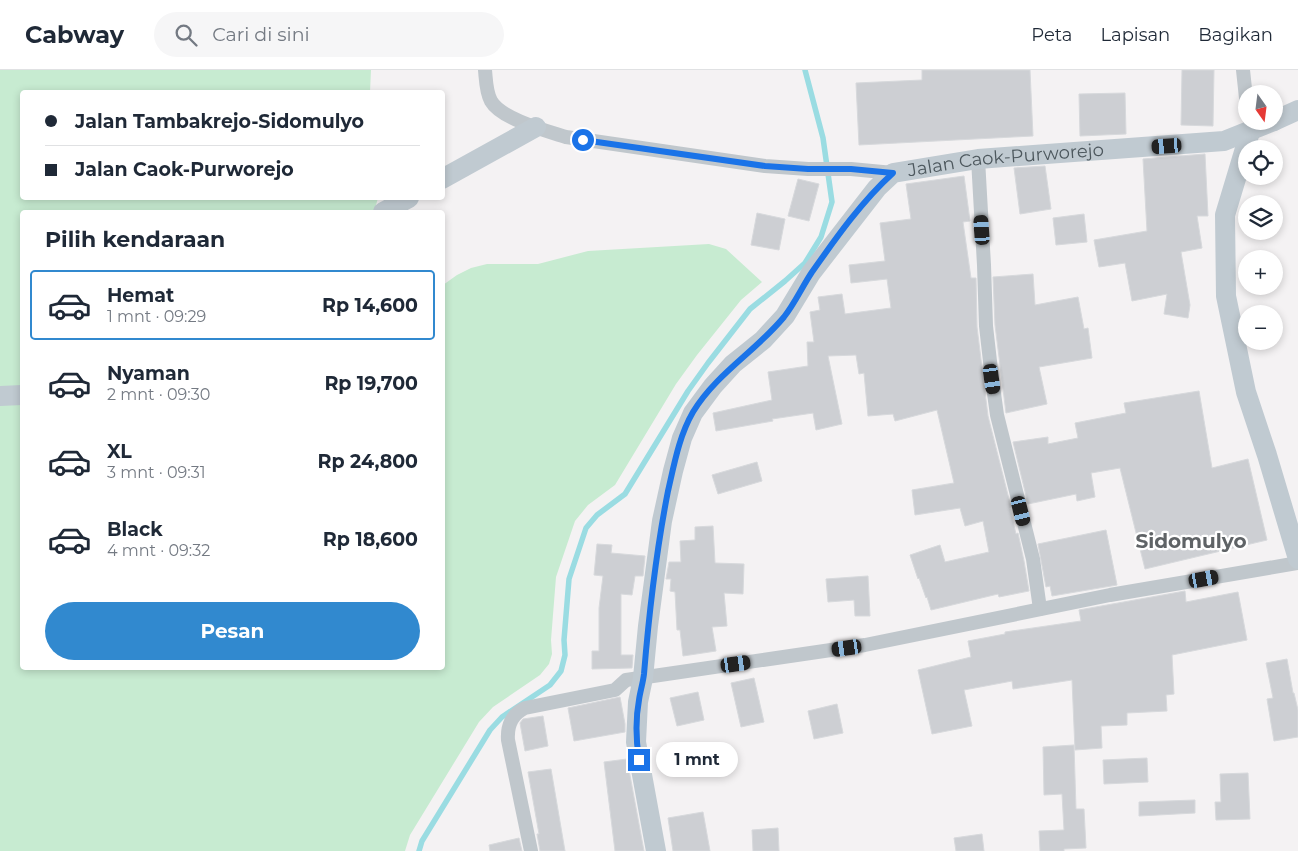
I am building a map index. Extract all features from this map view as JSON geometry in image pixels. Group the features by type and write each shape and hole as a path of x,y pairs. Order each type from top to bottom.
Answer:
{"street":[{"path":"485,70 488,93 492,102 499,110 536,127 566,137 765,166 851,169 893,173"},
{"path":"1243,70 1245,85"},
{"name":"Jalan Caok-Purworejo","path":"1283,117 1298,110"},
{"path":"445,177 536,127"},
{"name":"Jalan Caok-Purworejo","path":"656,851 636,742 638,702 643,678 662,521 673,471 682,438 693,413 713,386 734,364 763,340 785,316 811,274 839,236 876,188 893,173 978,159 1224,141 1244,130"},
{"path":"1248,130 1225,215 1226,296 1246,392 1268,455 1298,559"},
{"path":"978,159 986,326 993,388 997,415 1033,559 1040,609"},
{"path":"387,210 405,200"},
{"path":"0,396 20,395"},
{"path":"531,851 508,740 508,732 514,715 525,708 615,690 626,680 865,645 1110,595 1298,563"}],"green space":[{"path":"0,70 371,70 370,90 20,90 20,200 377,200 375,210 20,210 20,670 445,670 445,284 471,268 487,264 538,264 588,251 709,244 726,249 762,282 741,300 676,384 615,485 588,505 575,521 556,577 551,640 552,654 549,664 540,675 493,707 479,722 410,835 405,851 0,851"}],"building":[{"path":"922,70 1030,70 1033,136 859,145 856,83 922,80"},
{"path":"1182,70 1214,70 1213,126 1181,125"},
{"path":"1125,93 1126,134 1080,136 1079,94"},
{"path":"1205,154 1208,216 1197,216 1202,248 1181,252 1190,305 1188,318 1164,314 1167,294 1132,301 1125,263 1099,267 1094,240 1147,231 1143,159"},
{"path":"1045,166 1051,209 1020,214 1014,168"},
{"path":"964,176 970,221 963,222 971,278 976,278 977,327 988,416 1016,534 1018,533 1029,591 999,597 998,594 931,610 910,555 940,545 945,562 989,552 983,521 965,526 960,508 915,515 912,490 954,483 937,410 895,421 893,414 868,416 864,373 859,374 856,355 828,356 842,424 816,430 813,413 772,419 773,421 716,431 713,413 772,400 768,372 808,366 807,342 814,342 810,312 820,310 818,297 842,294 845,314 891,308 887,279 851,283 849,265 885,261 880,223 911,219 906,184"},
{"path":"798,179 819,184 809,221 788,216"},
{"path":"757,213 785,219 779,250 751,245"},
{"path":"1084,214 1087,242 1056,245 1053,218"},
{"path":"1033,274 1035,305 1078,297 1084,329 1088,328 1092,358 1039,367 1047,404 1006,413 995,325 993,277"},
{"path":"1199,391 1212,468 1248,459 1267,540 1145,569 1120,468 1091,473 1095,497 1077,501 1076,494 1028,504 1013,442 1048,437 1048,444 1078,438 1075,423 1126,413 1124,403"},
{"path":"757,462 762,481 718,494 712,475"},
{"path":"713,526 715,563 744,564 743,594 724,593 727,626 712,627 716,651 683,656 680,630 677,630 675,592 670,591 671,579 666,579 669,562 681,562 680,541 695,540 695,527"},
{"path":"1106,530 1117,585 1052,596 1050,586 1046,587 1038,544"},
{"path":"597,544 612,545 611,553 645,556 643,576 635,576 632,595 621,594 621,655 633,655 632,668 592,669 592,651 599,651 599,608 603,576 594,575"},
{"path":"868,576 870,616 855,616 854,600 828,602 826,579"},
{"path":"1185,591 1186,602 1238,592 1247,640 1172,655 1174,694 1166,695 1167,711 1127,713 1127,725 1101,726 1102,748 1075,750 1072,680 1013,689 1012,681 964,690 972,726 932,734 918,670 971,657 968,641 1005,634 1005,632 1081,621 1079,610"},
{"path":"1287,659 1298,710 1298,737 1274,741 1267,699 1273,698 1266,663"},
{"path":"754,678 764,722 741,727 731,683"},
{"path":"698,692 704,720 677,726 670,698"},
{"path":"620,697 625,732 574,741 568,708"},
{"path":"837,704 843,733 814,739 808,711"},
{"path":"543,716 548,746 525,751 520,723 523,719"},
{"path":"1074,745 1076,809 1084,809 1086,848 1064,849 1064,851 1040,851 1039,831 1064,830 1062,794 1044,795 1043,747"},
{"path":"1147,758 1148,782 1104,784 1103,760"},
{"path":"627,759 644,851 615,851 604,762"},
{"path":"551,769 565,851 540,851 537,834 539,834 528,772"},
{"path":"1248,773 1250,819 1216,820 1215,802 1221,802 1220,774"},
{"path":"1195,800 1195,813 1139,816 1139,802"},
{"path":"703,812 710,851 673,851 668,818"},
{"path":"778,828 779,851 753,851 752,830"},
{"path":"982,834 984,851 956,851 954,838"},
{"path":"519,838 522,851 490,851 489,845"}],"waterway":[{"path":"419,851 422,841 490,730 502,717 550,685 561,671 565,655 564,640 569,579 586,528 597,515 625,494 688,391 750,309 805,263 821,237 832,202 823,138 805,70"}],"district":[{"name":"Sidomulyo","path":"1191,541"}],"route":[{"path":"583,140 765,166 851,169 893,173 876,188 839,236 811,274 785,316 763,340 734,364 713,386 693,413 682,438 662,521 643,678 638,702 636,742 639,760"}]}
